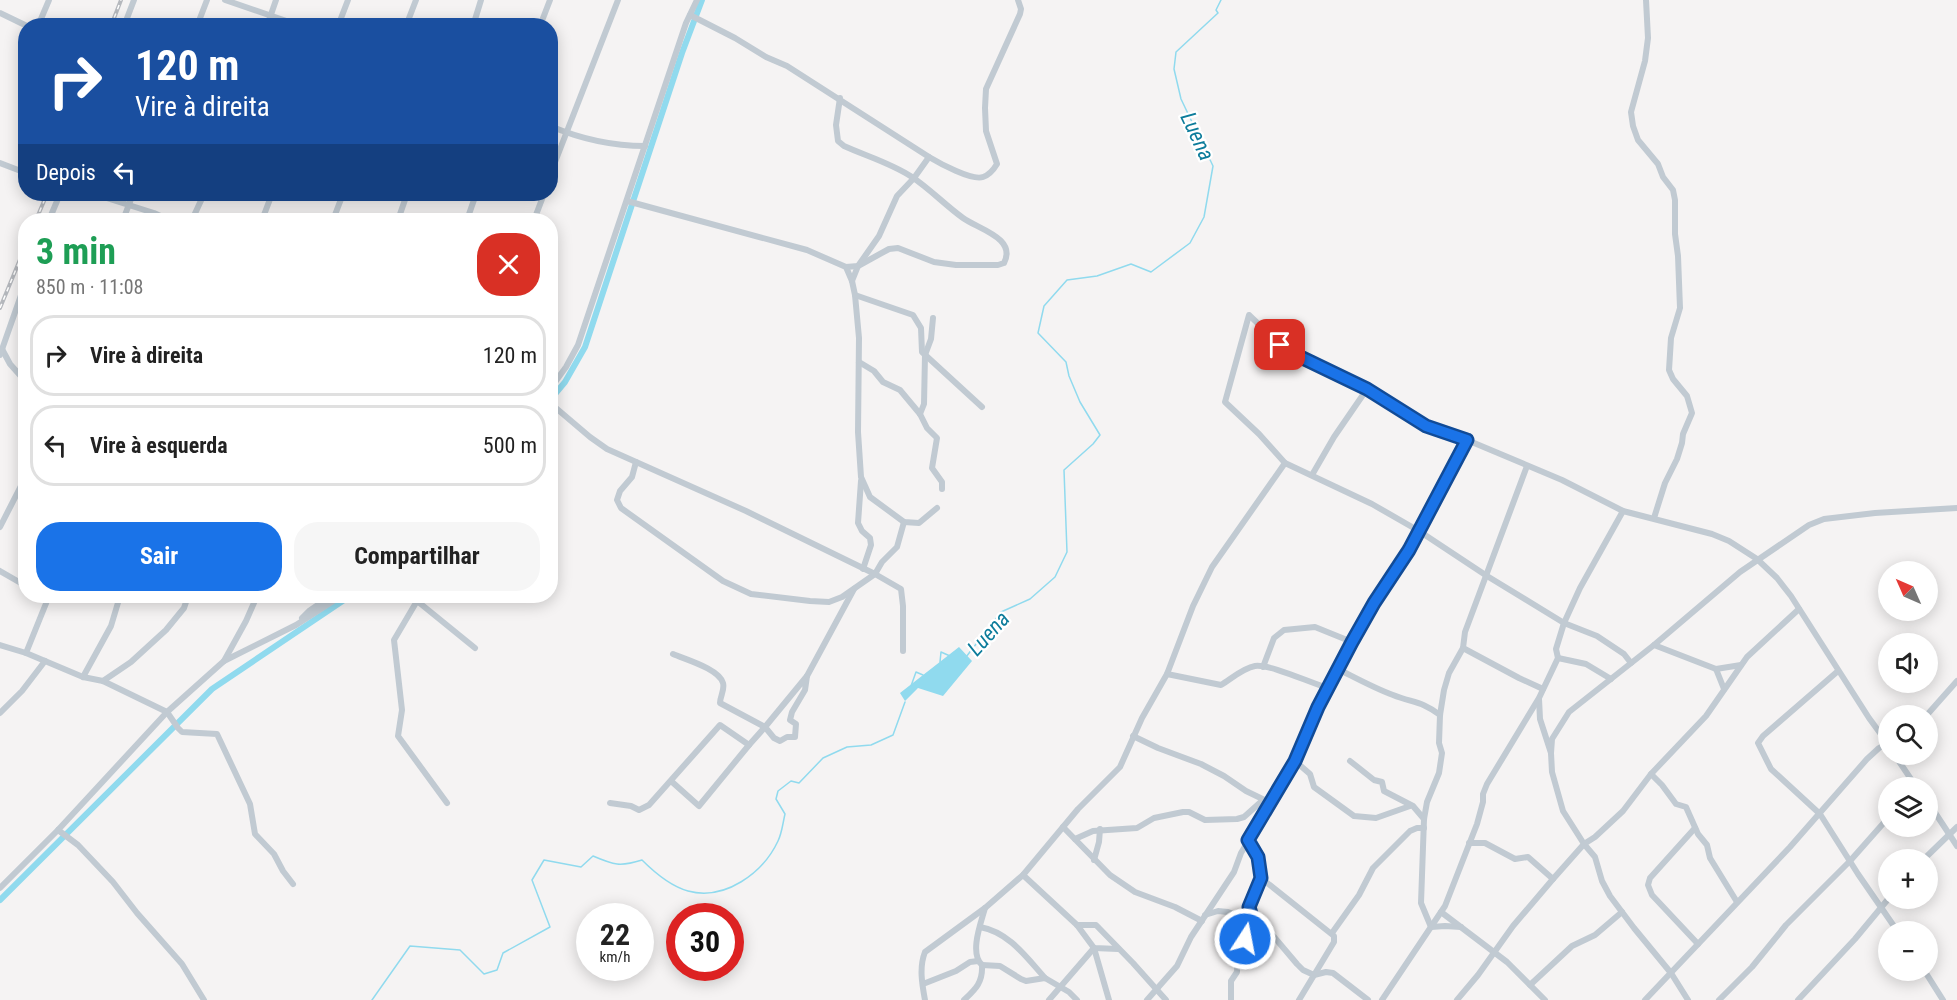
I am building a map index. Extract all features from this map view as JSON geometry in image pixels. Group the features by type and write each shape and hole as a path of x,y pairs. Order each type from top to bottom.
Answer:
{"street":[{"path":"42,18 49,0"},
{"path":"127,18 134,0"},
{"path":"200,18 207,0"},
{"path":"225,0 278,18"},
{"path":"269,18 276,0"},
{"path":"341,18 348,0"},
{"path":"409,18 416,0"},
{"path":"475,18 481,0"},
{"path":"543,18 550,0"},
{"path":"558,154 618,0"},
{"path":"558,379 578,345 697,0"},
{"path":"690,15 766,57 787,66 929,157 949,168 983,178 997,164 986,131 986,89 1020,14 1018,0"},
{"path":"1646,0 1648,30 1645,61 1631,112 1638,140 1658,164 1676,200 1675,234 1680,308 1671,338 1669,370 1673,379 1687,396 1692,413 1654,518"},
{"path":"0,13 18,22"},
{"path":"627,201 807,250 846,267 858,266 890,249 898,248 934,262 956,265 1004,263 1007,250 994,234 963,218 901,170 844,146 838,141 836,125 840,98"},
{"path":"558,130 605,144 645,146"},
{"path":"852,281 858,266 879,236 897,196 929,157"},
{"path":"0,172 2,163 18,169"},
{"path":"116,201 154,213"},
{"path":"126,213 130,201"},
{"path":"846,267 855,295 859,338 858,432 861,477 858,522 862,531 870,538 871,544 863,569"},
{"path":"855,295 913,315 921,328 922,352 982,407"},
{"path":"18,304 1,352 18,373"},
{"path":"1631,663 1624,654 1598,636 1564,623 1419,531 1372,504 1285,463 1225,402 1249,315 1286,350 1367,389 1426,426 1467,440 1562,480 1623,511 1722,538 1757,559 1777,578 1799,609 1878,730"},
{"path":"920,414 924,405 925,356 931,339 933,318"},
{"path":"859,362 874,371 883,382 900,390 920,414 927,428 937,438 932,468 942,482 942,489"},
{"path":"1312,476 1334,437 1367,389"},
{"path":"558,410 599,443 746,511 901,589 903,651"},
{"path":"1147,1000 1177,966 1191,937 1234,872 1248,840 1295,761 1352,642 1419,531 1467,440"},
{"path":"636,462 632,477 620,491 617,500 621,508 723,580 750,594 810,602 829,602 842,597 875,574 882,562 897,547 904,522"},
{"path":"925,1000 922,959 925,952 985,908 1023,875 1087,799 1120,767 1133,736 1167,674 1193,606 1212,567 1285,463"},
{"path":"1431,927 1421,903 1424,819 1427,802 1439,772 1442,753 1439,743 1442,696 1449,673 1463,648 1466,632 1527,466"},
{"path":"861,477 870,497 904,522 919,523 937,508"},
{"path":"0,527 18,492"},
{"path":"1688,1000 1671,973 1622,912 1604,885 1595,857 1566,816 1552,772 1552,739 1569,712 1757,559 1809,525 1824,519 1875,513 1957,508"},
{"path":"1383,1000 1448,901 1477,824 1487,784 1539,698 1558,658 1556,649 1564,623 1580,588 1623,511"},
{"path":"0,571 18,581"},
{"path":"671,781 699,806 807,676 855,587"},
{"path":"26,653 46,603"},
{"path":"83,677 111,626 118,603"},
{"path":"103,681 131,663 166,630 186,603"},
{"path":"224,662 254,603"},
{"path":"296,625 309,611 321,603"},
{"path":"0,888 58,830 167,712 224,662 296,625 330,603"},
{"path":"416,603 394,640 402,710 398,736 447,803"},
{"path":"419,603 475,648"},
{"path":"1457,1000 1513,926 1553,879 1584,844 1623,811 1651,774 1695,729 1741,664 1799,609"},
{"path":"1263,667 1274,638 1284,630 1315,627 1352,642"},
{"path":"0,645 26,653 83,677 103,681 167,712 182,732 213,732 219,735 236,778 250,804 255,834 274,854 293,884"},
{"path":"1654,645 1716,669 1741,664"},
{"path":"1463,648 1543,689"},
{"path":"673,654 717,673 723,681 724,689 720,703 765,727 774,738 780,741 786,737 795,737 796,724 790,720 805,690 807,676"},
{"path":"1624,654 1640,655"},
{"path":"1558,658 1586,664 1611,679"},
{"path":"0,713 22,691 45,661"},
{"path":"1167,674 1221,686 1253,666 1275,669 1328,688"},
{"path":"1338,669 1391,694 1412,702 1422,703 1440,715"},
{"path":"1716,669 1724,689"},
{"path":"1838,671 1763,736 1758,743 1771,769 1820,814 1878,902"},
{"path":"1936,705 1956,682 1957,673"},
{"path":"1539,698 1540,719 1551,753"},
{"path":"610,803 631,806 639,810 649,804 720,725 749,745"},
{"path":"1133,736 1201,764 1271,803"},
{"path":"1646,1000 1878,749"},
{"path":"1295,761 1310,774 1314,787 1354,816 1379,817 1427,802"},
{"path":"1350,761 1374,780 1382,782 1384,791 1412,806 1424,819"},
{"path":"1651,774 1676,804 1686,807 1695,828 1707,845 1710,858 1737,902"},
{"path":"1075,839 1088,831 1137,828 1154,818 1185,811 1209,820 1237,819 1244,817 1263,800"},
{"path":"1938,817 1957,846"},
{"path":"1063,827 1110,876 1135,892 1203,918 1223,912 1266,926 1304,970 1314,975 1333,973 1368,1000"},
{"path":"1934,849 1957,827"},
{"path":"1332,933 1359,895 1373,868 1410,831 1424,828"},
{"path":"1695,828 1650,878 1648,885 1652,895 1698,944"},
{"path":"1719,1000 1747,973 1786,925 1878,829"},
{"path":"58,830 78,845 113,882 182,964 204,1000"},
{"path":"1094,860 1100,830"},
{"path":"1231,1000 1231,981 1237,972 1238,948 1253,928 1254,921 1249,907 1261,878 1258,857 1248,840"},
{"path":"1469,843 1485,843 1515,859 1528,857 1553,879"},
{"path":"1023,875 1077,925 1094,948 1109,1000"},
{"path":"1261,878 1332,933 1335,939 1299,1000"},
{"path":"964,1000 980,982 980,963 976,950 985,908"},
{"path":"1798,1000 1881,909"},
{"path":"1442,912 1494,952 1545,1000"},
{"path":"1530,985 1572,946 1595,935 1622,912"},
{"path":"1077,925 1096,925 1166,1000"},
{"path":"980,927 994,931 1013,943 1045,978 1069,992 1077,1000"},
{"path":"1431,927 1461,927"},
{"path":"1094,948 1118,949"},
{"path":"1049,1000 1094,948"},
{"path":"923,984 956,971 970,962 1000,966 1021,980 1045,978"},
{"path":"1930,981 1943,1000"}],"water":[{"path":"959,647 972,661 943,696 918,688 905,701 900,693"}],"waterway":[{"path":"558,390 585,347 682,53 702,0"},
{"name":"Luena","path":"966,657 1001,612 1030,599 1055,577 1067,552 1064,470 1100,435 1080,402 1066,362 1038,333 1044,306 1067,280 1097,276 1131,264 1151,272 1190,243 1204,217 1213,166 1181,99 1174,69 1176,52 1218,13 1216,10 1221,0"},
{"path":"0,900 212,689 340,603"},
{"name":"Luena","path":"940,662 941,652 950,656"},
{"name":"Luena","path":"911,686 916,672 923,675"},
{"name":"Luena","path":"372,1000 410,946 460,950 484,974 497,970 503,953 550,927 532,880 544,860 581,867 593,856 617,864 642,860 675,886 702,893 716,892 741,882 763,864 779,838 785,814 776,799 778,791 791,781 799,783 823,758 847,747 871,745 893,735 905,702"}],"railway":[{"path":"114,18 121,0"},
{"path":"39,213 44,201"},
{"path":"0,308 18,264"}],"route":[{"path":"1245,939 1253,928 1254,921 1249,907 1261,878 1256,851 1248,840 1295,761 1318,707 1352,642 1374,603 1409,550 1467,440 1426,426 1367,389 1280,345"}]}
